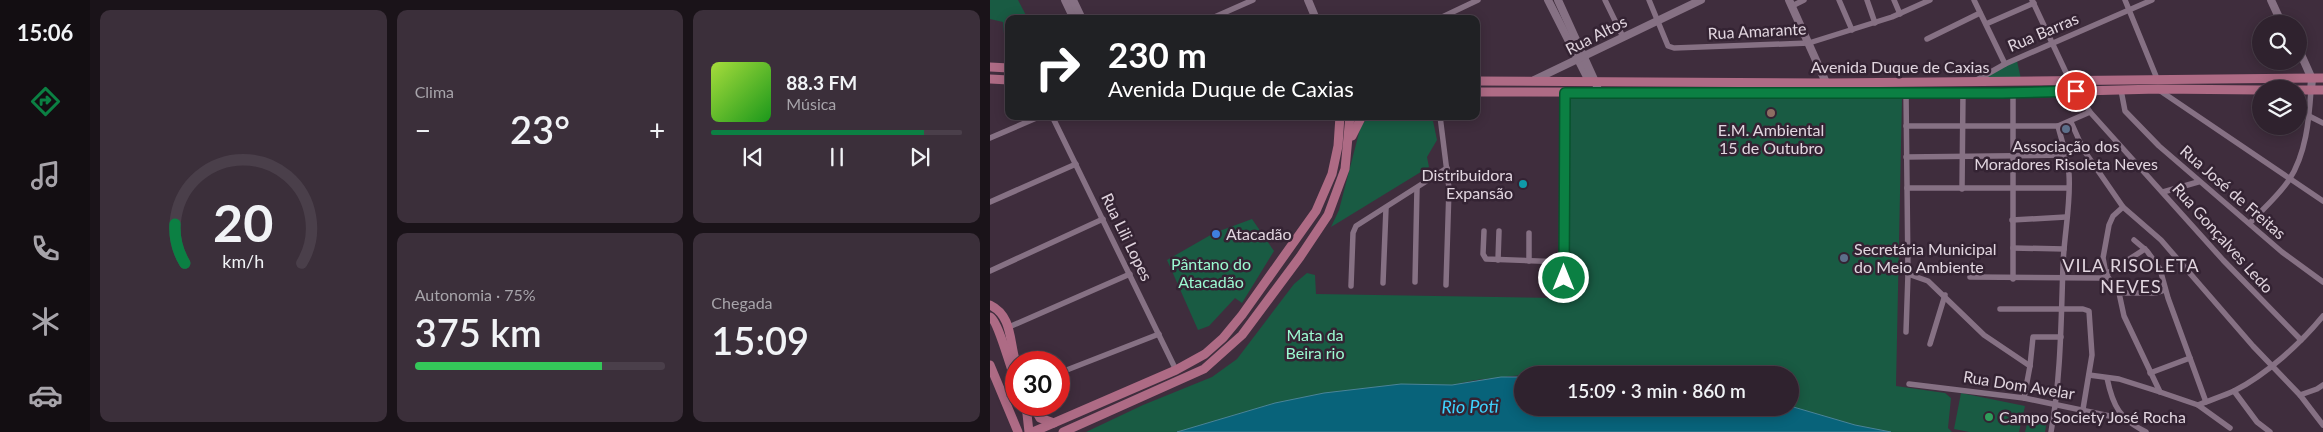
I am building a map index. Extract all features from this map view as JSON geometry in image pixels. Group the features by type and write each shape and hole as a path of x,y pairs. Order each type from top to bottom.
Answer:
{"main road":[{"path":"990,67 1005,68"},
{"name":"Avenida Duque de Caxias","path":"1480,81 1592,81 1828,87 1906,93 2013,93 2121,90 2158,85 2323,78"},
{"path":"990,79 1005,80"},
{"name":"Avenida Duque de Caxias","path":"1480,92 1565,93 2070,81 2252,90"},
{"path":"2307,90 2323,90"},
{"path":"1335,120 1338,146"},
{"path":"1034,432 1176,370 1205,354 1223,338 1307,226 1328,187 1338,146 1340,120"},
{"path":"1063,432 1179,382 1204,369 1230,348 1252,323 1328,215 1339,188 1348,148 1350,120"},
{"path":"1348,148 1360,120"},
{"path":"990,305 1004,315 1009,327 1012,351"},
{"path":"990,317 998,325 1005,353"},
{"path":"990,366 1014,432"},
{"path":"990,381 1018,432"},
{"path":"1078,413 1082,424"},
{"path":"1027,416 1029,432"},
{"path":"1039,416 1054,423"}],"street":[{"path":"1065,0 1072,15"},
{"path":"1073,0 1080,15"},
{"path":"1219,15 1253,0"},
{"path":"1308,0 1314,15"},
{"path":"1457,0 1460,8"},
{"path":"1446,15 1478,0"},
{"path":"1548,0 1592,81 1597,86 1594,92"},
{"path":"1558,0 1581,59"},
{"path":"1605,0 1623,37"},
{"path":"1649,0 1658,19"},
{"name":"Rua Altos","path":"1531,82 1699,0"},
{"path":"1804,0 1790,3 1828,87"},
{"path":"1839,0 1852,30"},
{"path":"1867,0 1875,23"},
{"path":"1894,0 1900,14"},
{"path":"1912,0 1915,7"},
{"name":"Rua Amarante","path":"1658,19 1668,46 1672,48 1809,44 1900,14 1930,0"},
{"path":"1974,0 2005,64"},
{"path":"2125,0 2158,85 2323,200"},
{"name":"Rua Barras","path":"1975,82 2005,64 2152,0"},
{"path":"2271,0 2278,15"},
{"path":"2276,0 2283,15"},
{"path":"1986,24 2033,1"},
{"name":"Rua Gonçalves Ledo","path":"2033,1 2070,81 2090,112 2250,290 2301,340"},
{"path":"1927,39 1980,13"},
{"path":"2304,70 2309,79"},
{"path":"2250,224 2290,178 2302,150 2309,116 2311,90 2306,70"},
{"name":"Rua José de Freitas","path":"2121,90 2125,111 2136,124 2198,182 2282,252 2323,282"},
{"path":"1564,278 1565,93"},
{"path":"1906,93 1908,274 1906,332"},
{"path":"1962,189 1963,93"},
{"path":"2013,93 2013,279"},
{"path":"1906,126 2058,126 2071,122 2090,112"},
{"path":"2309,116 2323,123"},
{"path":"990,138 1032,120"},
{"name":"Rua Lili Lopes","path":"1054,120 1176,370"},
{"path":"1441,120 1449,188 1446,285"},
{"path":"2071,122 2083,149 2123,207 2161,240 2204,292 2300,395 2323,425"},
{"path":"2050,432 2056,404 2061,337 2069,174 2058,126"},
{"path":"1906,157 2066,155"},
{"path":"990,202 1076,164"},
{"path":"1351,286 1354,229 1447,168"},
{"path":"2163,192 2198,182"},
{"path":"1415,282 1417,188"},
{"path":"1907,188 2068,188"},
{"path":"2123,207 2113,216 2109,225 2103,258 2106,275 2119,293 2124,316 2160,392"},
{"path":"1383,283 1386,208"},
{"path":"2012,220 2066,217"},
{"path":"990,271 1103,219"},
{"path":"1484,231 1484,256 1486,259 1564,262"},
{"path":"1498,260 1499,231"},
{"path":"1529,261 1530,233"},
{"path":"2134,240 2160,269 2206,402"},
{"path":"2013,248 2064,249"},
{"path":"1970,277 2013,279 2106,275 2144,249"},
{"path":"1009,327 1130,274"},
{"path":"1908,274 1928,281 1945,295 1984,335 2030,366"},
{"path":"2119,293 2156,293 2166,290"},
{"path":"1930,344 1945,295"},
{"path":"2000,309 2083,309 2089,311 2092,349 2083,409"},
{"path":"2198,405 2234,391 2272,365 2301,340 2323,316"},
{"path":"1070,369 1159,334"},
{"path":"2024,398 2033,337 2061,337"},
{"path":"2150,373 2190,358"},
{"path":"2089,375 2126,380 2198,405 2230,428"},
{"name":"Rua Dom Avelar","path":"2107,378 2112,399 2124,419"},
{"name":"Rua Dom Avelar","path":"1909,384 2024,398 2083,409 2124,419 2146,432"},
{"path":"2300,395 2323,385"},
{"path":"2234,391 2257,422 2270,432"}],"green space":[{"path":"990,0 1018,0 1026,15 1005,15 1005,46 1003,22 990,19"},
{"path":"2017,61 2021,79 1980,78"},
{"name":"Mata da Beira rio","path":"1569,95 1902,97 1896,386 1945,393 1951,398 1948,428 1952,432 1891,432 1855,425 1799,409 1799,366 1514,366 1514,376 1452,385 1401,384 1324,393 1275,403 1177,432 1086,432 1143,405 1212,377 1237,359 1294,284 1307,273 1315,275 1316,294 1558,298 1558,290 1568,290"},
{"path":"1367,120 1433,120 1437,140 1427,157 1429,167 1331,227 1339,210 1361,125"},
{"name":"Pântano do Atacadão","path":"1252,219 1274,251 1242,303 1235,298 1209,326 1198,330 1167,260 1214,233"},
{"name":"Campo Society José Rocha","path":"1961,393 2025,406 2019,432 1969,432 1954,429"},
{"path":"2029,416 2047,420 2045,432 2025,432"}],"water":[{"name":"Rio Poti","path":"1501,377 1514,377 1514,416 1799,416 1799,409 1855,425 1891,432 1177,432 1275,403 1324,393 1401,384 1452,385"}],"place":[{"name":"E.M. Ambiental 15 de Outubro","path":"1771,113"},
{"name":"Associação dos Moradores Risoleta Neves","path":"2066,129"},
{"name":"Distribuidora Expansão","path":"1523,184"},
{"name":"Atacadão","path":"1216,234"},
{"name":"Secretária Municipal do Meio Ambiente","path":"1844,258"},
{"name":"Campo Society José Rocha","path":"1989,417"}],"district":[{"name":"VILA RISOLETA NEVES","path":"2131,276"}],"route":[{"path":"1564,278 1565,93 1642,91 2002,93 2076,91"}]}
